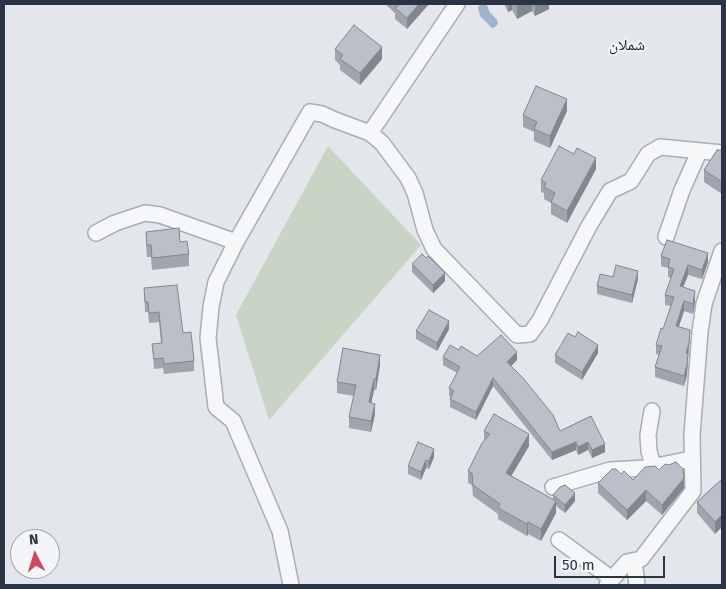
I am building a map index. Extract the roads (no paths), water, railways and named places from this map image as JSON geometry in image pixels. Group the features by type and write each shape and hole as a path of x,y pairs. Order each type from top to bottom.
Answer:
{"street":[{"path":"370,133 457,4"},
{"path":"291,585 280,531 233,421 216,406 208,338 216,282 236,242 310,112 322,114 370,133 382,143 408,178 415,193 425,230 434,249 517,335 530,334 540,320 610,190 631,181 648,154 660,147 722,153"},
{"path":"666,237 682,190 700,152"},
{"path":"96,233 115,223 145,213 160,215 236,242"},
{"path":"560,540 610,582 628,562 641,559 693,491 691,459 700,332 704,304 722,251"},
{"path":"652,411 648,435 649,451 654,466"},
{"path":"553,487 610,470 654,466 691,459"},
{"path":"634,561 638,585"}],"water":[{"path":"481,4 485,4 488,7 497,20 498,24 495,27 492,28 480,16 478,7"}],"district":[{"name":"شملان","path":"627,46"}]}
